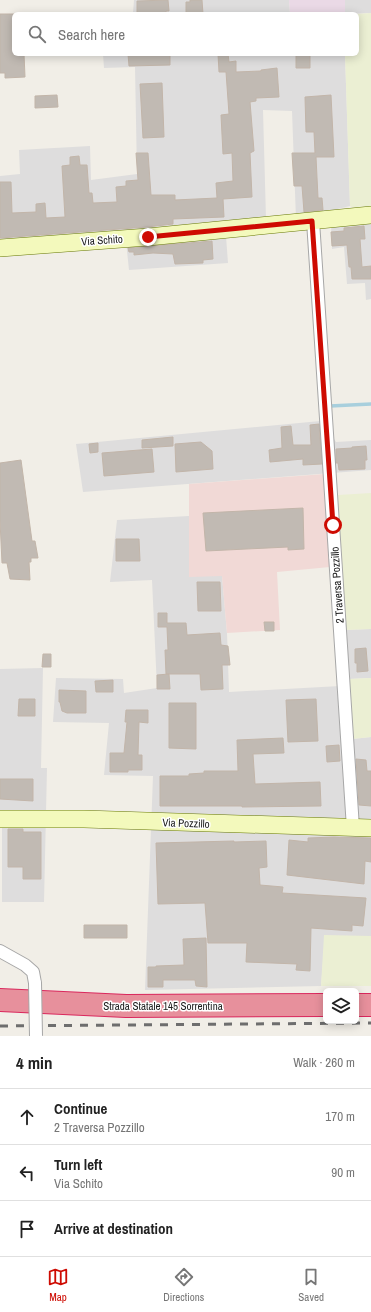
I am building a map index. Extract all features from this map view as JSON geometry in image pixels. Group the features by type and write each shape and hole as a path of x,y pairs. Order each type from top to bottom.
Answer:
{"highway":[{"name":"Strada Statale 145 Sorrentina","path":"0,1000 126,1006 323,1005"},
{"path":"0,1011 77,1004"},
{"path":"359,1005 371,1005"}],"street":[{"name":"Via Schito","path":"0,248 148,237 371,215"},
{"name":"2 Traversa Pozzillo","path":"312,221 353,828"},
{"name":"Via Pozzillo","path":"0,818 371,828"},
{"path":"0,951 33,972 35,983 36,1036"}],"shaded area":[{"path":"134,0 289,0 290,12 133,12"},
{"path":"289,0 345,0 345,12 290,12"},
{"path":"345,0 371,0 371,13 345,12"},
{"path":"103,56 345,56 350,206 296,219 292,111 263,110 266,219 225,223 228,263 129,270 125,232 0,243 0,176 20,174 19,150 90,146 91,180 137,174 135,67 104,68"},
{"path":"371,220 371,299 366,300 365,283 347,284 344,247 332,249 331,224"},
{"path":"331,420 332,436 336,442 371,440 371,470 83,492 76,444"},
{"path":"325,474 330,567 277,572 280,630 227,633 222,576 189,577 189,484"},
{"path":"189,516 189,576 222,576 227,633 229,692 340,686 344,630 371,629 371,678 349,679 352,739 371,737 371,936 325,936 321,986 145,990 153,776 104,775 109,723 53,722 56,678 123,679 124,693 157,688 152,580 110,582 117,520"},
{"path":"43,668 41,768 47,768 44,902 2,902 2,828 0,827 0,669"}],"green space":[{"path":"371,13 371,210 356,210 350,206 345,56 359,56 359,14"},
{"path":"371,493 371,629 344,630 338,495"},
{"path":"371,678 371,737 352,739 348,679"},
{"path":"324,935 371,936 371,986 321,986"}],"building":[{"path":"168,0 169,11 137,12 137,1"},
{"path":"190,0 202,0 203,12 186,12 186,2 190,2"},
{"path":"0,14 12,14 12,56 24,56 25,77 5,78 5,73 0,73"},
{"path":"128,56 170,56 170,65 129,66"},
{"path":"218,56 228,56 229,62 236,61 236,72 261,71 277,68 279,97 256,98 256,101 250,102 254,151 250,153 252,197 223,199 224,217 173,219 173,224 147,227 0,238 0,182 11,182 12,213 36,212 36,204 45,203 46,218 65,217 62,166 70,165 70,157 79,156 80,165 87,165 89,193 92,193 93,203 117,202 116,187 126,186 126,181 138,180 136,153 148,153 151,195 175,195 175,200 217,198 216,183 233,181 232,153 223,154 221,115 229,114 226,72 219,72"},
{"path":"296,56 310,56 310,68 296,68"},
{"path":"162,83 164,137 143,138 140,84"},
{"path":"57,95 58,107 35,108 35,96"},
{"path":"331,95 334,157 316,157 318,198 322,198 323,210 304,212 302,186 294,186 292,153 315,153 314,132 306,132 305,97"},
{"path":"364,226 365,239 360,239 362,267 371,266 371,279 352,279 351,267 349,267 347,245 332,246 331,232 344,231 344,228"},
{"path":"212,241 213,259 203,260 203,263 175,264 173,254 153,253 134,255 134,252 129,252 128,248"},
{"path":"319,424 322,464 303,465 303,459 270,462 269,450 282,448 281,427 291,426 293,445 311,445 310,425"},
{"path":"173,437 173,446 142,448 142,440"},
{"path":"201,442 212,451 213,469 176,472 175,444"},
{"path":"98,443 98,452 90,453 89,444"},
{"path":"366,446 367,460 365,460 365,469 339,470 338,463 336,463 336,449"},
{"path":"152,449 154,472 104,476 102,453"},
{"path":"21,460 32,541 35,541 38,558 31,558 31,562 29,562 30,580 10,579 7,563 2,563 0,463"},
{"path":"303,508 304,549 288,550 288,547 206,551 203,513"},
{"path":"116,539 139,539 140,561 116,561"},
{"path":"197,582 220,582 221,611 198,611"},
{"path":"158,613 167,613 167,623 186,623 187,635 220,633 221,645 228,646 230,665 222,665 223,689 201,690 200,674 166,674 165,650 168,650 167,627 158,627"},
{"path":"264,622 274,622 274,631 265,631"},
{"path":"366,648 368,671 357,672 357,663 355,663 355,649"},
{"path":"43,654 51,654 51,667 42,667"},
{"path":"169,674 170,689 157,689 157,675"},
{"path":"113,680 113,692 96,692 95,681"},
{"path":"59,690 86,691 86,713 67,713 62,711 59,702"},
{"path":"19,699 35,699 35,716 18,716"},
{"path":"316,699 318,741 288,742 286,700"},
{"path":"169,703 196,703 196,749 169,748"},
{"path":"126,710 148,710 148,723 139,722 138,755 142,755 142,770 110,772 110,753 124,753 127,722 125,722"},
{"path":"283,738 284,753 253,754 255,784 320,782 321,806 160,806 160,776 189,776 189,774 204,773 204,771 238,771 237,740"},
{"path":"339,745 340,761 327,762 326,746"},
{"path":"356,759 366,760 367,771 371,771 371,806 359,805"},
{"path":"0,779 33,779 33,801 0,799"},
{"path":"8,829 23,829 23,832 41,832 41,879 23,879 23,867 8,867"},
{"path":"308,838 371,838 371,862 365,861 364,884 287,875 289,840 308,842"},
{"path":"266,841 267,867 259,868 260,885 283,887 282,893 366,898 363,926 352,925 352,931 311,928 310,971 296,970 297,964 246,962 247,943 208,943 205,903 158,904 156,843"},
{"path":"84,925 127,925 127,938 84,938"},
{"path":"206,938 207,987 196,986 195,980 163,980 163,987 148,987 148,967 184,965 183,939"}],"waterway":[{"path":"330,408 330,406 371,404"}],"railway":[{"path":"0,1026 371,1023"}],"route":[{"path":"148,237 312,221 333,525"}]}
